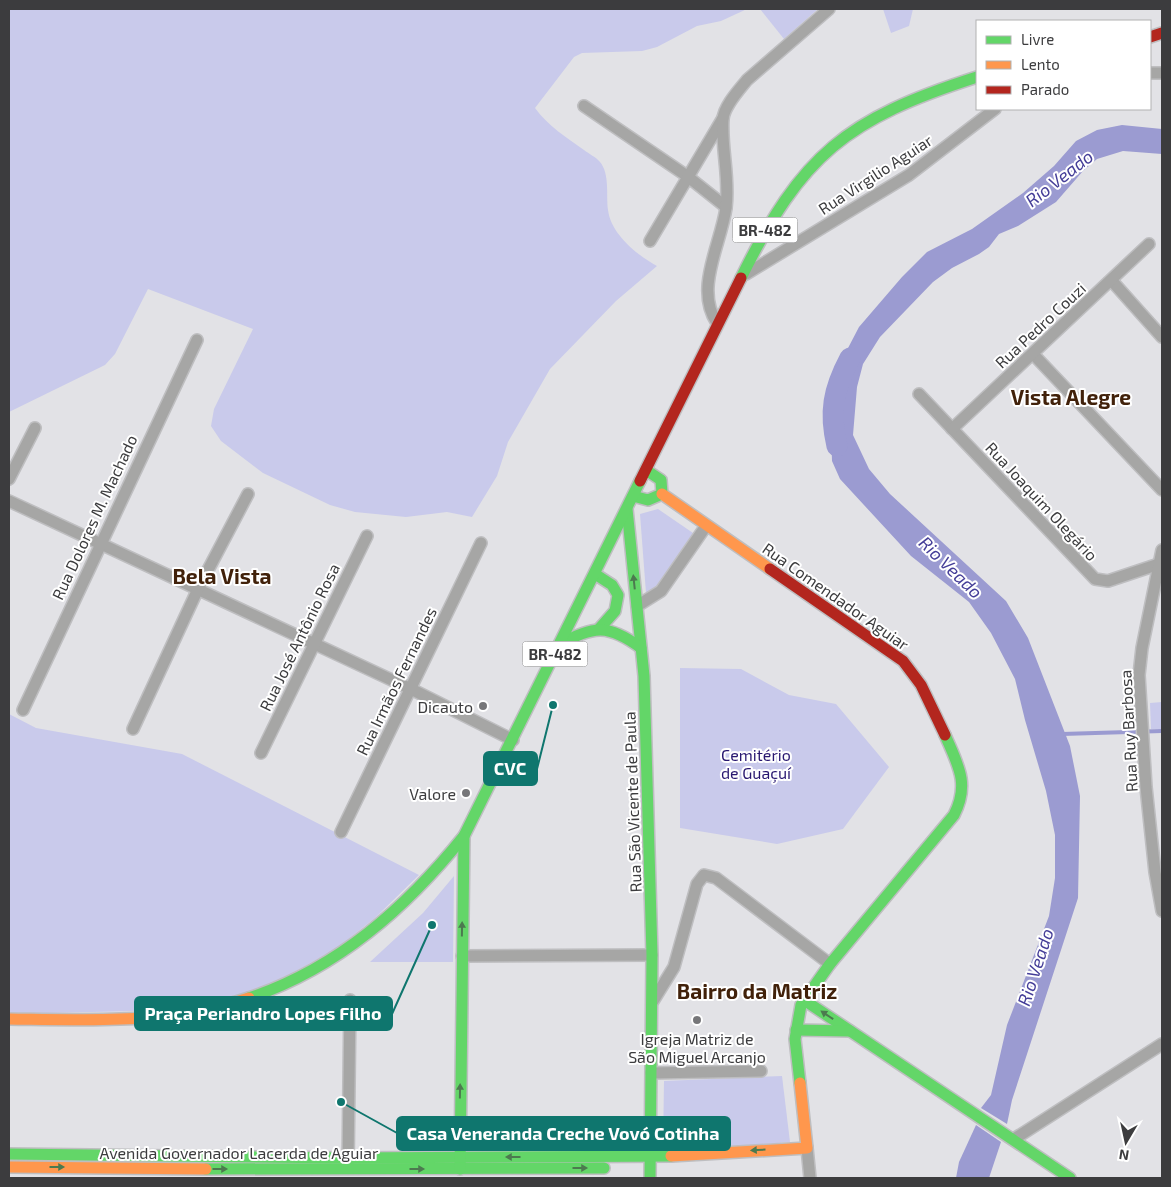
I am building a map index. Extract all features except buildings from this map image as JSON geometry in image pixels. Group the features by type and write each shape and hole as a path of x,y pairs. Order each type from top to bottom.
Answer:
{"main road":[{"name":"BR-482","path":"9,1019 135,1019 186,1014 237,1003 279,989 320,969 366,938 422,886 464,836 596,574 756,244 790,189 841,138 895,106 976,78"},
{"path":"633,496 648,501 657,499 662,494 661,480 646,470"},
{"name":"Rua Comendador Aguiar","path":"662,494 903,661 924,688 960,773 963,790 961,802 954,815 830,964 804,1000"},
{"name":"Rua São Vicente de Paula","path":"627,509 644,676 653,1001 650,1168"},
{"path":"596,574 612,585 618,595 615,611 600,628"},
{"path":"559,645 581,632 600,628 625,636 641,648"},
{"path":"460,1168 464,836"},
{"path":"806,1148 795,1048 796,1030 804,1000 1004,1132 1070,1178"},
{"path":"796,1030 850,1031"},
{"name":"Avenida Governador Lacerda de Aguiar","path":"9,1154 460,1168 650,1168 806,1148"},
{"name":"Avenida Governador Lacerda de Aguiar","path":"9,1167 348,1164"}],"street":[{"path":"650,241 737,93 747,80 829,9"},
{"path":"584,106 687,176 726,207"},
{"name":"Rua Virgilio Aguiar","path":"742,276 909,175 995,110"},
{"path":"717,323 709,308 707,288 726,207 723,118"},
{"name":"Rua Pedro Couzi","path":"952,429 1112,281 1149,244"},
{"path":"1112,281 1162,337"},
{"name":"Rua Dolores M. Machado","path":"23,710 99,544 197,340"},
{"path":"1033,354 1162,490"},
{"name":"Rua Joaquim Olegário","path":"919,394 1095,579 1108,580 1161,563"},
{"path":"9,480 35,428"},
{"path":"133,729 198,589 248,494"},
{"path":"9,501 411,689 514,740"},
{"path":"636,606 661,591 706,526"},
{"name":"Rua José Antônio Rosa","path":"261,753 313,643 367,536"},
{"name":"Rua Irmãos Fernandes","path":"341,832 480,543"},
{"name":"Rua Ruy Barbosa","path":"1162,550 1160,578 1142,648 1140,675 1142,741 1155,872 1162,911"},
{"path":"653,1001 674,967 697,884 704,875 716,878 830,964"},
{"path":"462,956 652,955"},
{"path":"348,1164 350,1000"},
{"path":"1014,1140 1162,1044"},
{"path":"651,1073 761,1071"},
{"path":"806,1148 810,1178"}],"green space":[{"path":"9,9 747,9 721,21 697,26 657,47 642,51 582,53 574,57 535,108 551,126 600,162 605,172 608,210 614,227 633,250 657,266 616,301 550,369 508,442 497,476 472,517 447,512 406,517 355,512 330,505 263,473 221,441 211,426 214,409 253,329 148,289 115,354 105,365 9,412"},
{"path":"760,9 818,9 784,39"},
{"path":"883,9 913,9 909,26 891,33"},
{"path":"658,509 693,533 656,588 646,593 640,514"},
{"name":"Cemitério de Guaçuí","path":"680,668 741,669 789,695 836,704 889,767 843,829 777,844 680,828"},
{"path":"1162,702 1162,729 1151,729 1150,703"},
{"path":"9,714 36,728 182,754 419,875 375,918 336,949 265,988 176,1010 9,1014"},
{"path":"454,876 453,962 370,962 423,913"},
{"path":"782,1076 790,1142 739,1146 663,1147 664,1081"}],"water":[{"path":"1122,125 1162,129 1162,154 1123,151 1097,159 1083,171 1056,202 1018,226 999,234 989,247 952,268 933,282 880,337 863,364 857,387 853,435 869,469 890,494 1006,601 1028,638 1070,746 1080,796 1078,898 1012,1100 1007,1124 981,1108 991,1095 1007,1025 1049,916 1055,878 1055,835 1046,791 1015,679 991,633 969,602 911,556 840,479 832,461 831,425 841,365 847,350 859,327 902,277 927,252 972,229 1023,193 1054,166 1076,141 1097,130"},
{"path":"976,1125 1001,1142 989,1178 956,1178 959,1162"}],"waterway":[{"name":"Rio Veado","path":"837,446 833,422 834,401 840,380 850,358"},
{"path":"1062,734 1162,731"}],"traffic: fast":[{"path":"741,278 763,235 785,200 808,171 833,147 861,126 893,109 976,77"},
{"path":"633,496 648,500 662,494 661,480 646,470"},
{"path":"249,998 312,970 341,953 368,933 418,887 464,836 640,481"},
{"path":"627,509 644,676 652,955 650,1178"},
{"path":"595,574 612,585 618,595 615,611 600,628"},
{"path":"559,645 582,634 601,630 619,635 641,648"},
{"path":"800,1083 795,1039 801,1005 830,964 954,815 959,804 962,784 958,765 945,735"},
{"path":"460,1169 464,836"},
{"path":"804,1000 1070,1178"},
{"path":"796,1030 850,1031"},
{"path":"9,1154 348,1158 671,1156"},
{"path":"206,1169 604,1168"}],"traffic: slow":[{"path":"662,494 770,569"},
{"path":"9,1019 130,1019 190,1012 249,998"},
{"path":"671,1156 807,1148 800,1083"},
{"path":"9,1167 206,1169"}],"traffic: jam":[{"path":"1151,37 1162,33"},
{"path":"640,481 741,278"},
{"path":"770,569 903,661 921,685 945,735"}],"place":[{"name":"CVC","path":"553,705"},
{"name":"Dicauto","path":"483,706"},
{"name":"Valore","path":"466,793"},
{"name":"Praça Periandro Lopes Filho","path":"432,925"},
{"name":"Igreja Matriz de São Miguel Arcanjo","path":"697,1020"},
{"name":"Casa Veneranda Creche Vovó Cotinha","path":"341,1102"}],"district":[{"name":"Vista Alegre","path":"1071,396"},
{"name":"Bela Vista","path":"222,575"},
{"name":"Bairro da Matriz","path":"757,990"}]}
